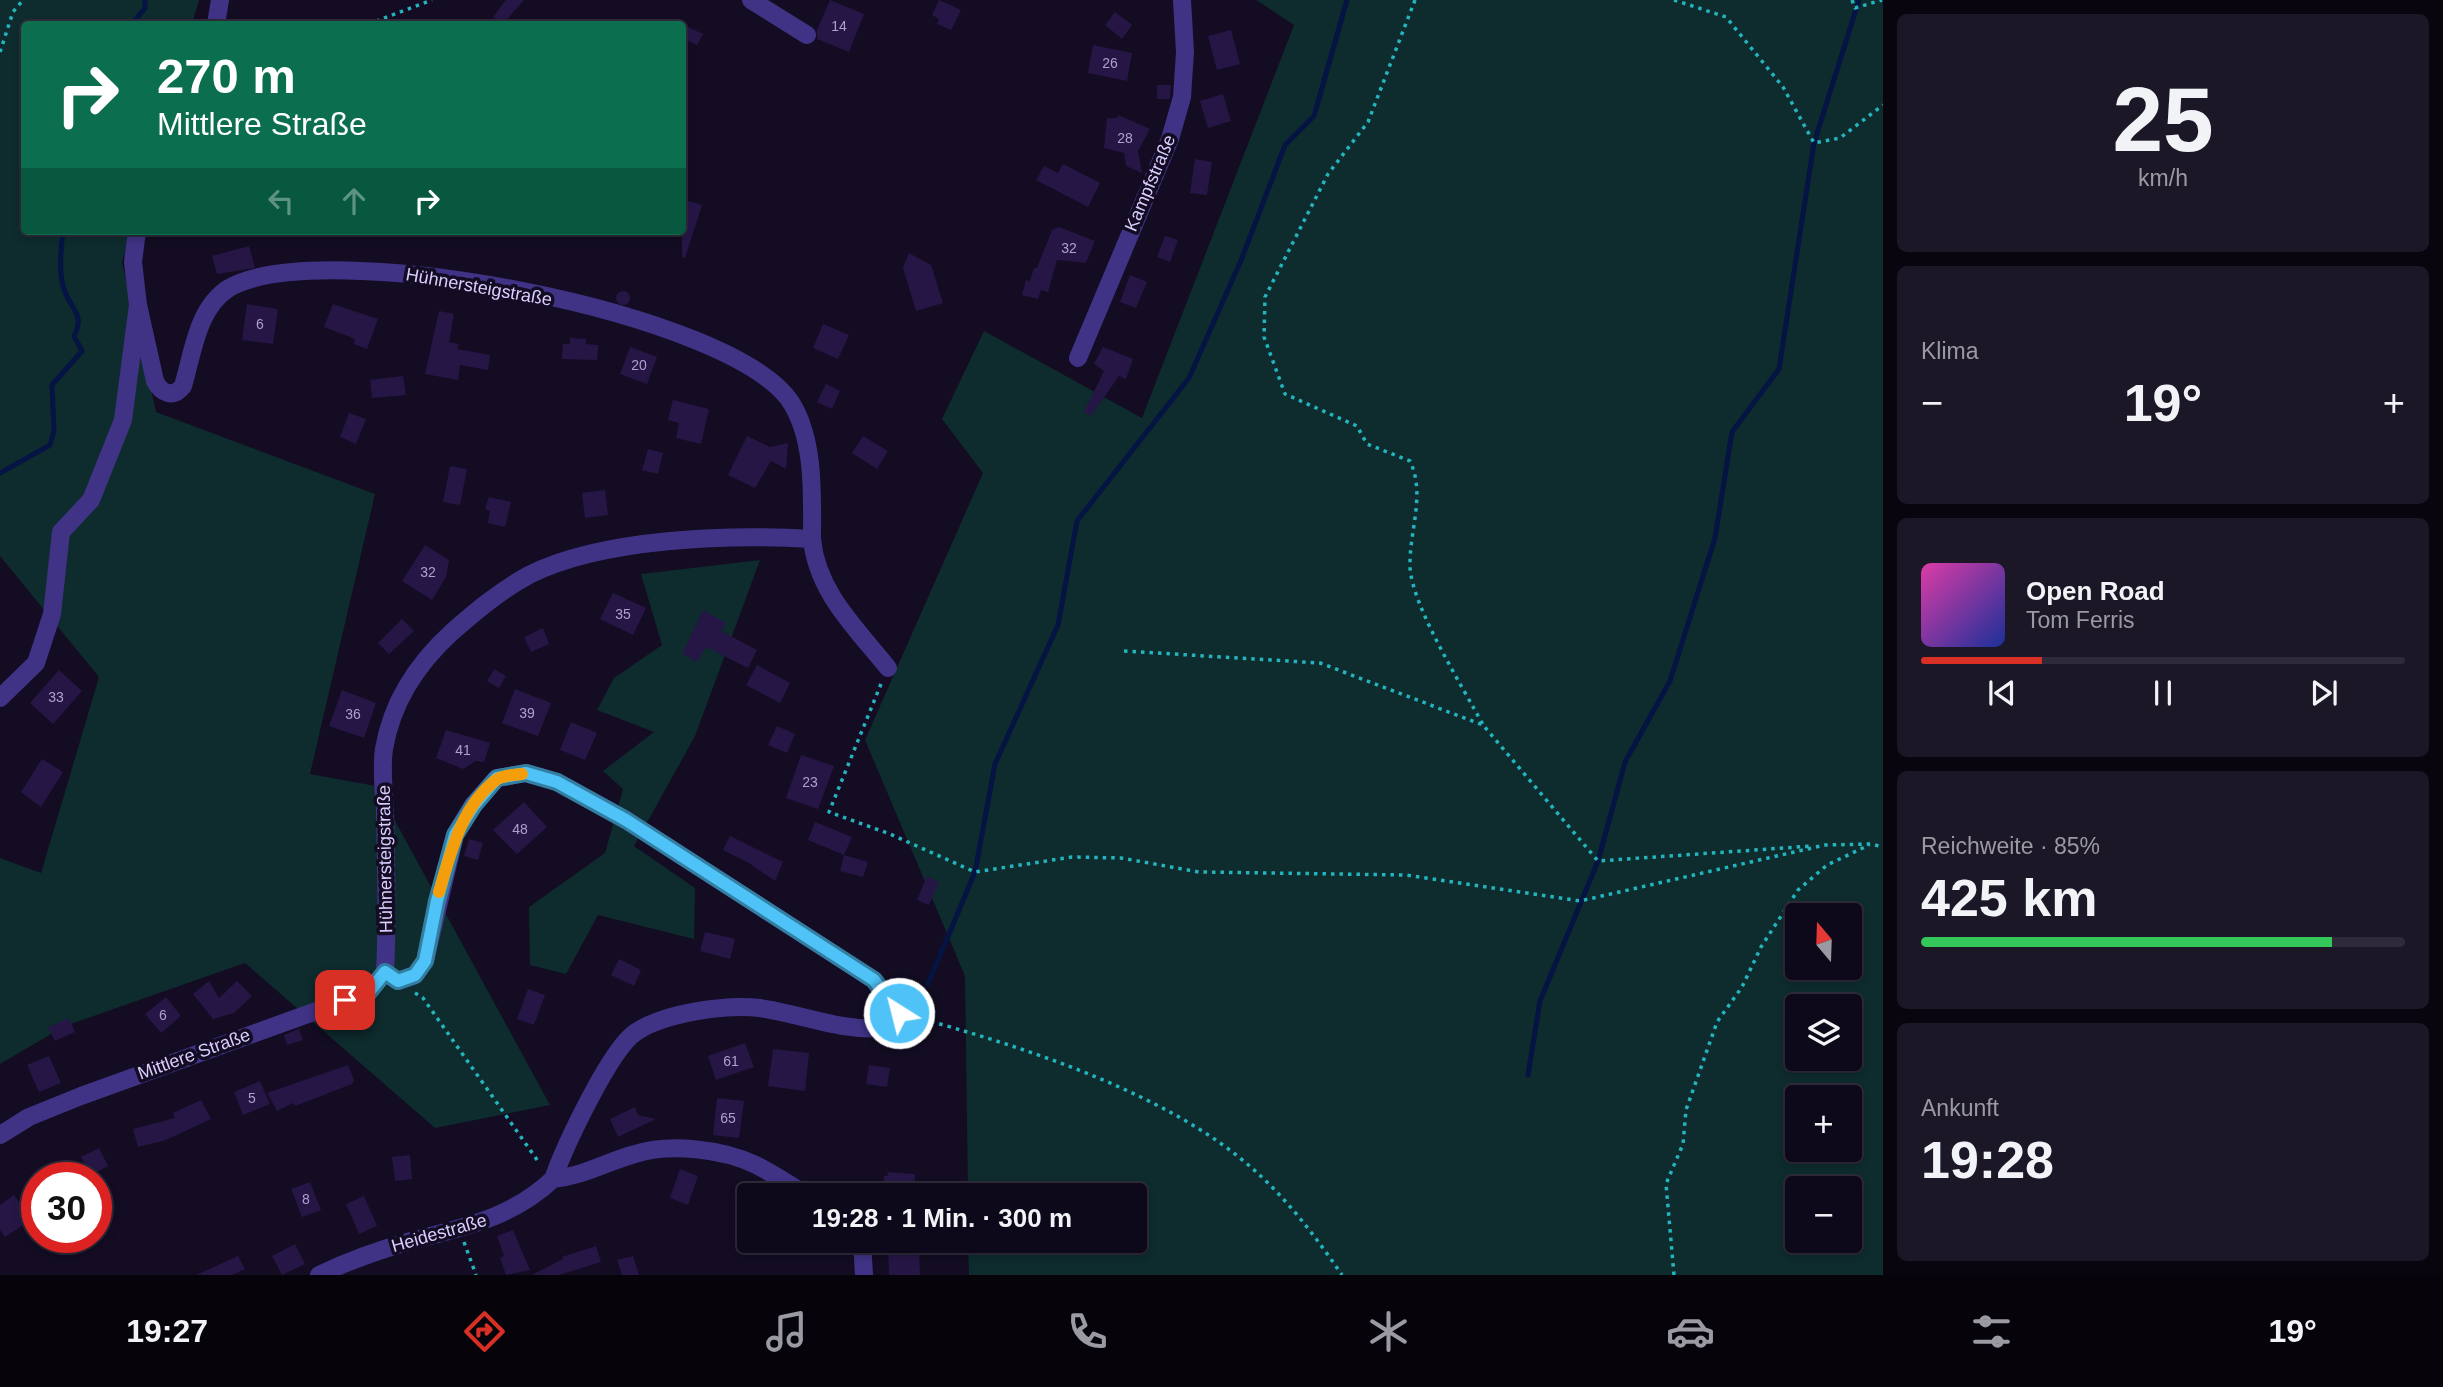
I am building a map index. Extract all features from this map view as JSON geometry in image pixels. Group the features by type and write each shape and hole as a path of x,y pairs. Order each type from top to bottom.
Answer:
{"street":[{"path":"216,21 220,0"},
{"path":"751,0 807,34"},
{"name":"Kampfstraße","path":"1078,358 1170,139 1179,107 1185,52 1182,0"},
{"path":"0,698 37,663 52,614 61,532 91,500 123,420 138,305 133,262 136,235"},
{"name":"Hühnersteigstraße","path":"138,305 155,381 160,390 169,394 177,392 183,386 205,313 213,302 232,287 262,276 325,269 402,272 467,281 593,308 651,324 737,359 771,380 792,405 806,445 812,492 814,559 825,591 888,668"},
{"name":"Hühnersteigstraße","path":"385,972 384,749 405,686 429,653 500,593 530,575 566,560 627,547 707,540 766,536 812,539"},
{"path":"385,972 398,981 415,975 425,961 437,901 455,835 474,805 497,778 526,773 557,782 637,828 874,980 899,1013 885,1028 863,1030 757,1008 677,1013 635,1032 606,1070 552,1180"},
{"name":"Mittlere Straße","path":"0,1135 29,1117 81,1096 369,992 385,972"},
{"path":"552,1180 577,1177 635,1154 671,1149 734,1157 755,1164 787,1183"},
{"name":"Heidestraße","path":"319,1275 376,1252 460,1231 518,1206 552,1180"},
{"path":"863,1253 864,1275"}],"path":[{"path":"0,52 13,12 23,0"},
{"path":"376,21 432,0"},
{"path":"1415,0 1368,122 1328,174 1265,297 1264,337 1285,394 1357,426 1367,444 1410,461 1419,478 1410,569 1425,617 1483,725 1598,861 1825,845 1871,844 1883,847"},
{"path":"1674,0 1726,17 1783,87 1814,143 1840,138 1883,105"},
{"path":"1852,0 1855,8 1882,0"},
{"path":"1124,651 1320,663 1483,725"},
{"path":"888,668 829,812 890,834 975,872 1072,857 1121,858 1199,872 1406,875 1580,901 1825,845"},
{"path":"1674,1275 1666,1184 1683,1144 1686,1110 1717,1022 1742,987 1761,947 1798,890 1827,865 1871,844"},
{"path":"412,990 423,998 552,1180"},
{"path":"899,1013 988,1037 1084,1073 1192,1124 1253,1169 1314,1234 1342,1275"},
{"path":"460,1231 476,1275"}],"green space":[{"path":"0,0 199,0 193,21 21,21 21,235 130,235 122,262 156,412 375,494 310,774 376,786 550,1105 435,1128 245,963 65,1026 0,1064 0,858 41,873 99,677 0,556"},
{"path":"1256,0 1883,0 1883,1275 969,1275 968,1253 1147,1253 1147,1183 968,1183 965,976 865,740 983,473 942,419 984,331 1142,418 1294,25"},
{"path":"760,560 695,736 634,846 695,888 694,939 598,915 566,974 530,965 529,907 605,853 623,789 603,771 654,732 597,710 614,678 662,645 641,574"}],"building":[{"path":"506,0 524,0 506,21 493,17"},
{"path":"830,0 864,14 849,52 817,39 817,30"},
{"path":"939,0 961,10 951,30 937,24 939,19 932,15"},
{"path":"1115,12 1132,25 1122,39 1105,25"},
{"path":"686,26 703,34 697,45 686,40"},
{"path":"1231,30 1240,64 1217,70 1208,36"},
{"path":"1093,45 1132,53 1127,81 1088,73"},
{"path":"1157,85 1171,85 1170,99 1157,99"},
{"path":"1223,94 1231,121 1208,128 1200,101"},
{"path":"1118,115 1150,129 1138,151 1142,173 1126,166 1124,153 1104,148 1107,118 1117,118"},
{"path":"1195,159 1212,162 1207,195 1190,193"},
{"path":"1063,164 1100,183 1088,207 1036,180 1044,166 1058,173"},
{"path":"686,200 702,205 685,258 682,257 682,235 686,235"},
{"path":"1059,227 1095,241 1086,263 1057,260 1048,292 1041,290 1038,299 1022,295 1026,280 1030,281 1034,268 1037,268 1052,230"},
{"path":"1165,236 1178,240 1170,262 1157,257"},
{"path":"249,246 255,268 217,274 212,256"},
{"path":"909,253 931,265 943,303 916,311 903,268"},
{"path":"1130,275 1147,282 1136,308 1120,302"},
{"path":"620,291 626,291 630,298 626,305 620,305 616,301 616,295"},
{"path":"247,304 278,309 273,344 242,340"},
{"path":"333,304 378,319 367,349 354,344 355,339 324,327"},
{"path":"439,311 454,314 449,342 459,344 457,349 490,355 488,370 460,365 458,380 425,374"},
{"path":"823,324 849,335 838,359 813,348"},
{"path":"570,338 586,339 586,344 598,345 597,360 562,359 563,344 570,344"},
{"path":"630,347 657,357 647,384 620,374"},
{"path":"1103,347 1133,359 1126,379 1119,376 1091,416 1084,412 1104,371 1094,364"},
{"path":"403,376 406,395 372,398 370,380"},
{"path":"826,384 840,391 832,409 817,402"},
{"path":"673,400 709,409 701,444 676,438 679,423 668,420"},
{"path":"349,413 366,419 356,444 340,437"},
{"path":"747,436 770,447 788,443 786,469 771,461 755,488 728,475"},
{"path":"863,436 888,451 877,469 852,453"},
{"path":"648,449 663,453 658,474 642,470"},
{"path":"450,466 467,469 460,505 443,502"},
{"path":"605,490 608,515 585,518 582,493"},
{"path":"489,497 511,502 505,527 488,523 490,511 485,509"},
{"path":"425,545 449,560 446,577 432,600 402,581"},
{"path":"613,593 646,608 633,635 600,619"},
{"path":"703,610 726,623 721,631 757,650 748,668 706,647 697,662 682,654"},
{"path":"402,619 414,631 389,654 378,643"},
{"path":"543,628 549,644 531,652 524,637"},
{"path":"757,665 790,683 780,703 746,685"},
{"path":"494,669 506,676 499,688 487,681"},
{"path":"59,670 82,691 53,724 30,703"},
{"path":"515,689 551,703 538,736 502,723"},
{"path":"342,690 376,703 364,738 329,726"},
{"path":"571,722 597,733 585,760 560,750"},
{"path":"777,726 795,734 787,753 768,745"},
{"path":"446,730 490,743 484,762 476,761 463,769 436,758"},
{"path":"801,755 834,766 818,809 786,798"},
{"path":"42,759 63,772 41,807 21,792"},
{"path":"524,802 547,827 517,854 493,830"},
{"path":"815,822 852,837 844,855 808,840"},
{"path":"730,836 783,862 775,881 749,863 723,850"},
{"path":"469,839 483,843 478,860 464,856"},
{"path":"844,855 868,862 863,877 840,871"},
{"path":"927,876 939,882 929,905 917,900"},
{"path":"705,932 735,939 730,959 700,951"},
{"path":"619,959 641,970 634,986 611,975"},
{"path":"209,981 219,998 237,981 252,996 234,1013 213,1019 193,994"},
{"path":"528,989 545,995 534,1025 517,1019"},
{"path":"166,997 181,1016 161,1033 145,1014"},
{"path":"69,1018 75,1032 55,1041 48,1027"},
{"path":"299,1029 303,1040 287,1045 284,1035"},
{"path":"745,1043 754,1067 716,1080 708,1056"},
{"path":"773,1049 809,1053 805,1091 768,1086"},
{"path":"49,1056 61,1083 39,1092 27,1065"},
{"path":"348,1065 354,1080 352,1084 295,1106 293,1103 277,1111 267,1093"},
{"path":"869,1065 890,1068 887,1087 866,1084"},
{"path":"260,1081 270,1104 243,1115 234,1092"},
{"path":"717,1098 744,1101 739,1138 713,1135"},
{"path":"201,1100 211,1119 166,1140 138,1147 133,1129 175,1118 173,1113"},
{"path":"635,1107 638,1115 656,1119 618,1137 610,1119"},
{"path":"99,1148 106,1162 84,1162 81,1157"},
{"path":"410,1155 412,1179 395,1181 392,1157"},
{"path":"680,1169 698,1176 688,1205 670,1198"},
{"path":"887,1172 915,1174 915,1183 884,1183 884,1176 888,1176"},
{"path":"310,1182 321,1210 302,1217 291,1189"},
{"path":"14,1195 21,1205 21,1227 5,1237 0,1230 0,1205"},
{"path":"364,1196 377,1226 359,1234 346,1204"},
{"path":"513,1230 530,1270 506,1275 500,1258 504,1256 497,1236"},
{"path":"295,1244 305,1264 282,1275 272,1256"},
{"path":"596,1246 601,1262 559,1275 532,1275 563,1259 562,1257"},
{"path":"888,1253 919,1253 920,1275 889,1275"},
{"path":"238,1256 245,1269 232,1275 196,1275"},
{"path":"633,1256 639,1275 622,1275 617,1260"}],"waterway":[{"path":"134,21 145,8 145,0"},
{"path":"928,984 975,872 995,764 1058,625 1077,521 1189,378 1242,258 1285,145 1314,116 1347,0"},
{"path":"1528,1075 1540,1001 1598,861 1625,762 1670,681 1715,538 1732,432 1779,369 1814,143 1859,0"},
{"path":"0,473 50,445 54,431 52,385 82,351 74,336 78,318 61,277 63,235"}],"slow traffic":[{"path":"439,892 455,835 474,805 497,778 522,774"}],"route":[{"path":"345,1000 369,992 385,972 398,981 415,975 425,961 437,901 455,835 474,805 497,778 526,773 557,782 626,820 874,980 891,998 899,1013"}]}
